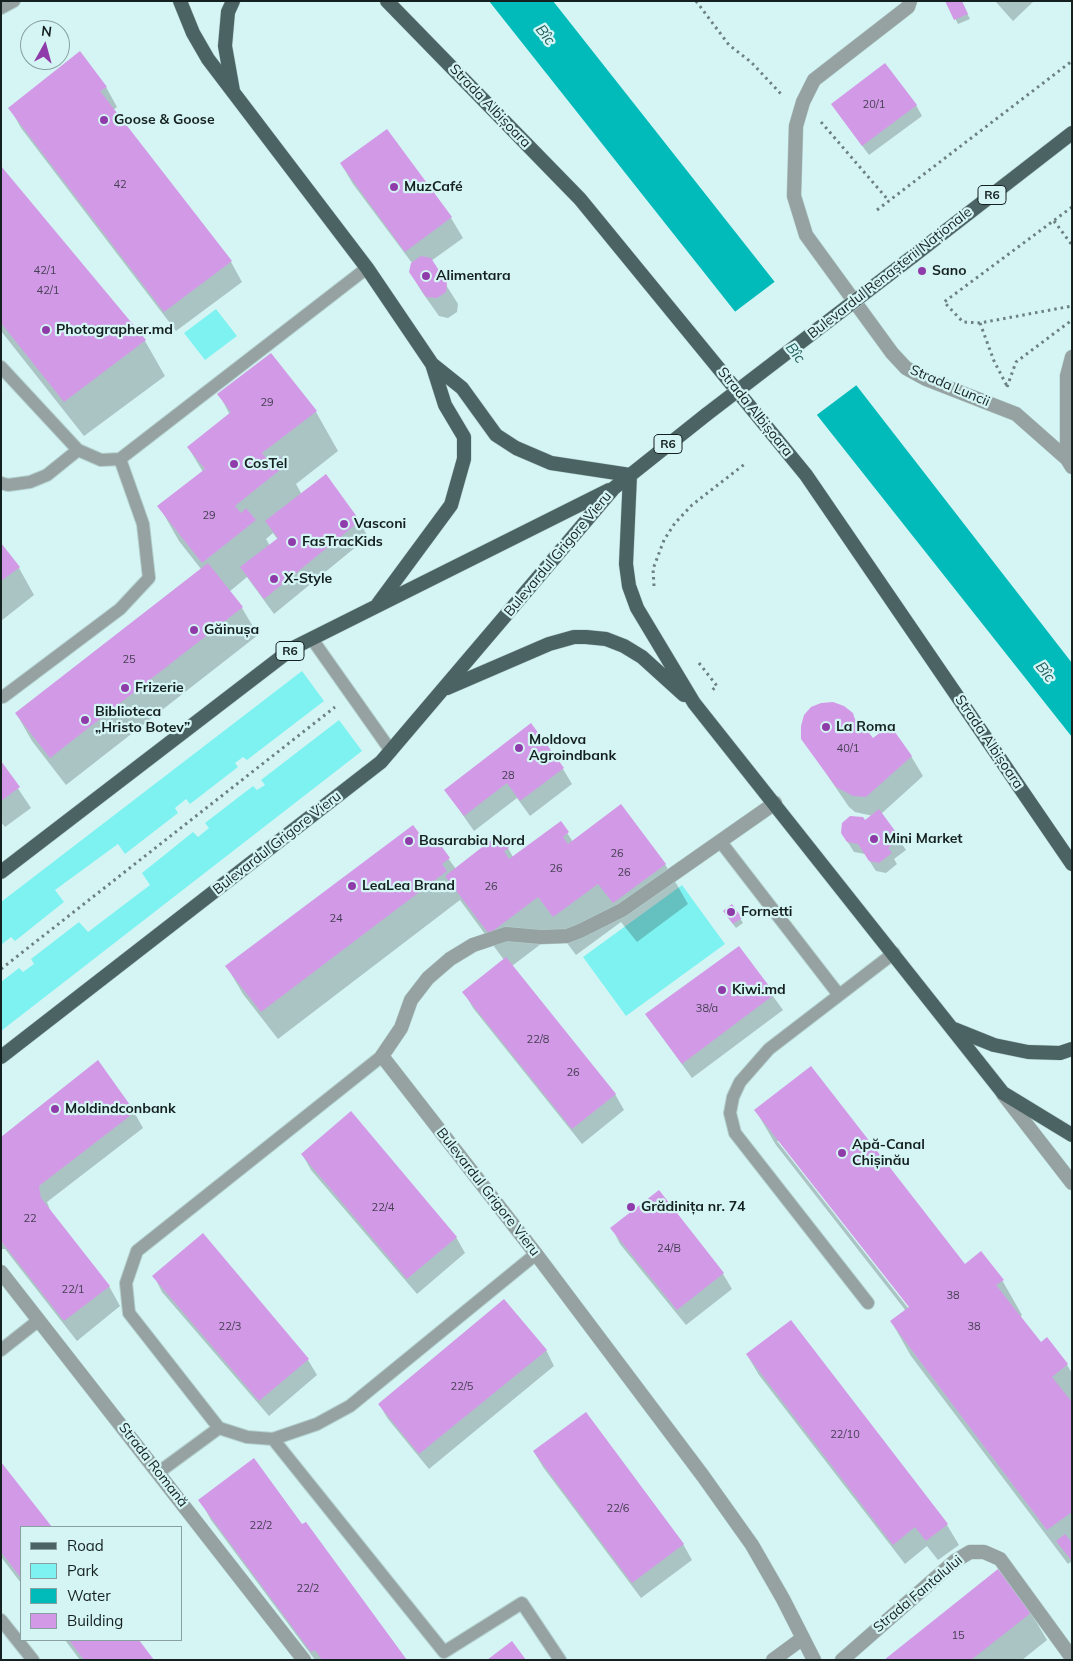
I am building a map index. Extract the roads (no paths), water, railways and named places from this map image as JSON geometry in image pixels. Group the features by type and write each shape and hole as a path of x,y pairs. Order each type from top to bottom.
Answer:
{"main road":[{"path":"180,1 193,33 203,50 234,94 367,268 432,364 445,405 464,437 464,459 460,480 451,505 376,607"},
{"path":"232,1 228,12 225,46 234,94"},
{"name":"Strada Albișoara","path":"387,1 580,198 800,468 1072,864"},
{"name":"Bulevardul Renașterii Naționale","path":"614,488 707,414 1072,133"},
{"path":"432,364 462,388 496,435 516,448 551,463 630,475 626,564 629,586 637,608 694,703 894,953 1003,1093 1072,1135"},
{"name":"Bulevardul Grigore Vieru","path":"1,872 293,648 614,488"},
{"name":"Bulevardul Grigore Vieru","path":"1,1057 381,762 614,488"},
{"path":"444,689 549,644 574,637 586,637 606,639 633,651 694,703"},
{"path":"953,1029 994,1045 1028,1052 1060,1053 1072,1049"}],"street":[{"name":"Strada Luncii","path":"910,1 908,7 814,80 803,102 796,126 794,196 806,235 892,353 906,368 926,379 1016,414 1069,463"},
{"name":"Strada Luncii","path":"1069,463 1067,376 1072,358"},
{"path":"382,1056 401,1028 411,1000 428,978 450,959 473,945 506,934 541,937 567,936 580,931 622,910 775,803"},
{"name":"Bulevardul Grigore Vieru","path":"382,1056 536,1254 703,1476 752,1545 814,1660"},
{"path":"1003,1093 1072,1183"},
{"name":"Strada Romană","path":"1,1272 304,1660"},
{"name":"Strada Fantalului","path":"842,1660 954,1561 970,1552 984,1552 1000,1559 1072,1658"},
{"path":"774,1660 803,1638"}],"lane":[{"path":"1,8 14,1"},
{"path":"1,367 78,450 101,460 120,459 367,268"},
{"path":"1,483 8,486 30,482 47,475 78,450"},
{"path":"3,697 120,609 150,578 143,524 120,459"},
{"path":"312,639 391,751"},
{"path":"720,841 839,995"},
{"path":"868,1303 735,1133 730,1113 733,1096 740,1082 769,1049 894,953"},
{"path":"382,1056 136,1251 126,1283 129,1313 219,1428 247,1437 273,1439 317,1424 350,1406 536,1254"},
{"path":"1,1350 39,1320"},
{"path":"159,1472 219,1428"},
{"path":"273,1439 444,1652 522,1603 560,1660"},
{"path":"1,1620 33,1660"}],"water":[{"name":"Bîc","path":"489,1 553,1 860,390 1072,663 1072,737"}],"place":[{"name":"Goose & Goose","path":"104,120"},
{"name":"MuzCafé","path":"394,187"},
{"name":"Sano","path":"922,271"},
{"name":"Alimentara","path":"426,276"},
{"name":"Photographer.md","path":"46,330"},
{"name":"CosTel","path":"234,464"},
{"name":"Vasconi","path":"344,524"},
{"name":"FasTracKids","path":"292,542"},
{"name":"X-Style","path":"274,579"},
{"name":"Găinușa","path":"194,630"},
{"name":"Frizerie","path":"125,688"},
{"name":"Biblioteca „Hristo Botev”","path":"85,720"},
{"name":"La Roma","path":"826,727"},
{"name":"Moldova Agroindbank","path":"519,748"},
{"name":"Mini Market","path":"874,839"},
{"name":"Basarabia Nord","path":"409,841"},
{"name":"LeaLea Brand","path":"352,886"},
{"name":"Fornetti","path":"731,912"},
{"name":"Kiwi.md","path":"722,990"},
{"name":"Moldindconbank","path":"55,1109"},
{"name":"Apă-Canal Chișinău","path":"842,1153"},
{"name":"Grădinița nr. 74","path":"631,1207"}]}
